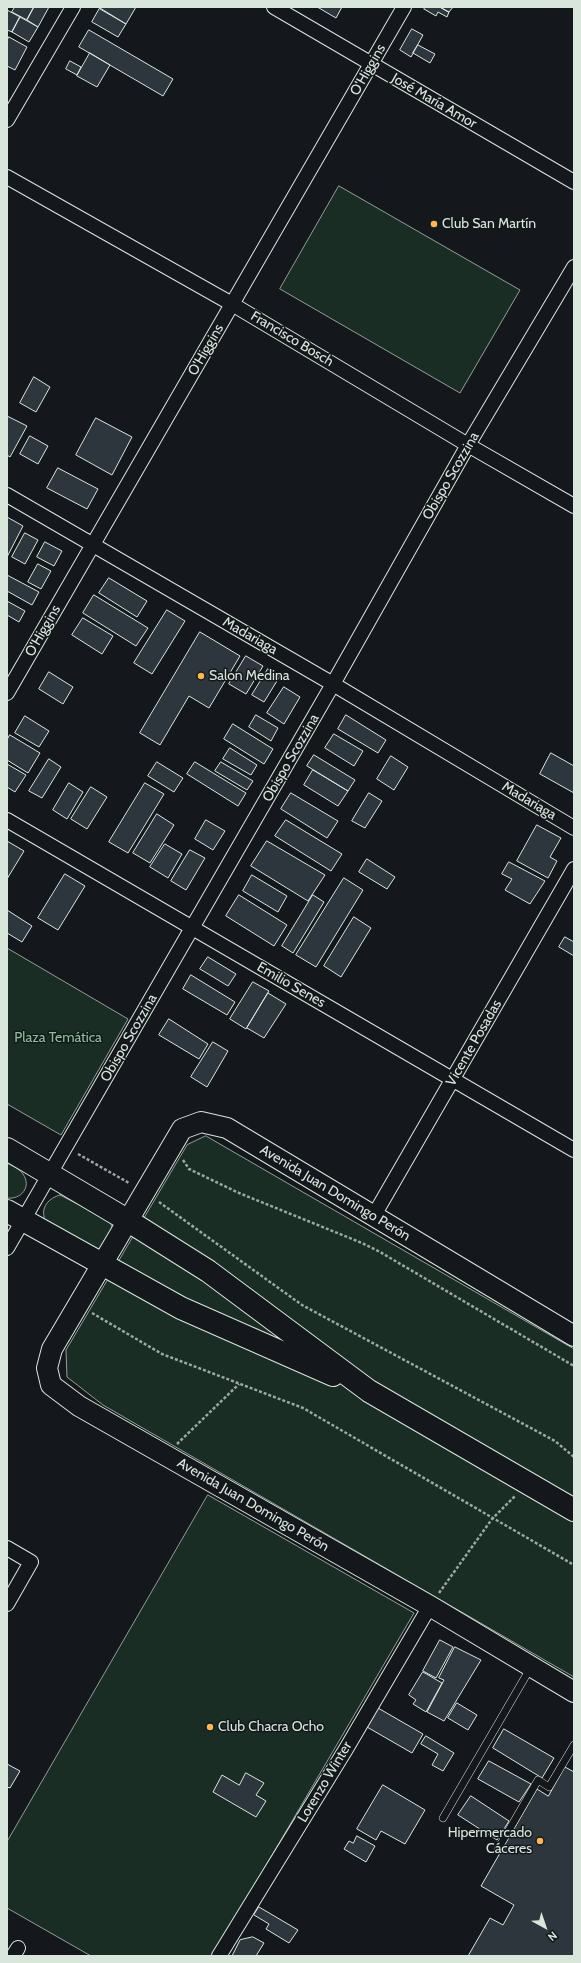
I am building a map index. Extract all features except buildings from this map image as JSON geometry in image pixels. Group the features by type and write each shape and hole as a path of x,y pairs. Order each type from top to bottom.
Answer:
{"main road":[{"name":"Avenida Juan Domingo Perón","path":"574,1336 373,1217 227,1128 201,1122 182,1129 52,1349 47,1368 52,1385 79,1406 430,1606 574,1692"},
{"path":"7,1149 127,1220 208,1271 369,1391 574,1510"},
{"path":"15,1216 181,1308 369,1391"}],"street":[{"path":"7,120 73,7"},
{"name":"José María Amor","path":"274,7 574,182"},
{"name":"O'Higgins","path":"7,693 404,7"},
{"name":"Francisco Bosch","path":"7,177 232,304 468,445 574,506"},
{"name":"Obispo Scozzina","path":"7,1248 15,1216 50,1174 333,684 468,445 574,267"},
{"name":"Madariaga","path":"7,495 333,684 574,828"},
{"name":"Emilio Senes","path":"7,820 574,1150"},
{"name":"Vicente Posadas","path":"373,1217 574,869"},
{"path":"7,1548 31,1562 7,1604"},
{"name":"Lorenzo Winter","path":"218,1956 346,1749 430,1606"}],"lane":[{"path":"443,1818 531,1667"},
{"path":"498,1850 538,1780 549,1787 574,1744"}],"path":[{"path":"173,1144 189,1169 239,1193 362,1243 574,1366"},
{"path":"66,1146 144,1192 177,1214 302,1305 555,1441 574,1457"},
{"path":"78,1305 162,1354 303,1408 492,1519 574,1565"},
{"path":"165,1455 239,1384"},
{"path":"430,1606 492,1519 528,1484"}],"green space":[{"path":"339,186 520,290 460,393 280,289"},
{"name":"Plaza Temática","path":"7,948 128,1019 61,1135 7,1104"},
{"path":"206,1136 574,1349 574,1677 103,1405 67,1377 66,1350 187,1145"},
{"path":"7,1163 22,1172 25,1179 26,1188 21,1195 17,1197 7,1198"},
{"path":"60,1195 108,1220 111,1224 112,1232 108,1240 99,1251 45,1220 44,1211 46,1204 52,1198"},
{"name":"Club Chacra Ocho","path":"208,1495 414,1613 213,1956 91,1956 7,1908 7,1842"}],"place":[{"name":"Club San Martín","path":"434,224"},
{"name":"Salon Medina","path":"201,676"},
{"name":"Club Chacra Ocho","path":"210,1727"},
{"name":"Hipermercado Cáceres","path":"540,1841"}]}
